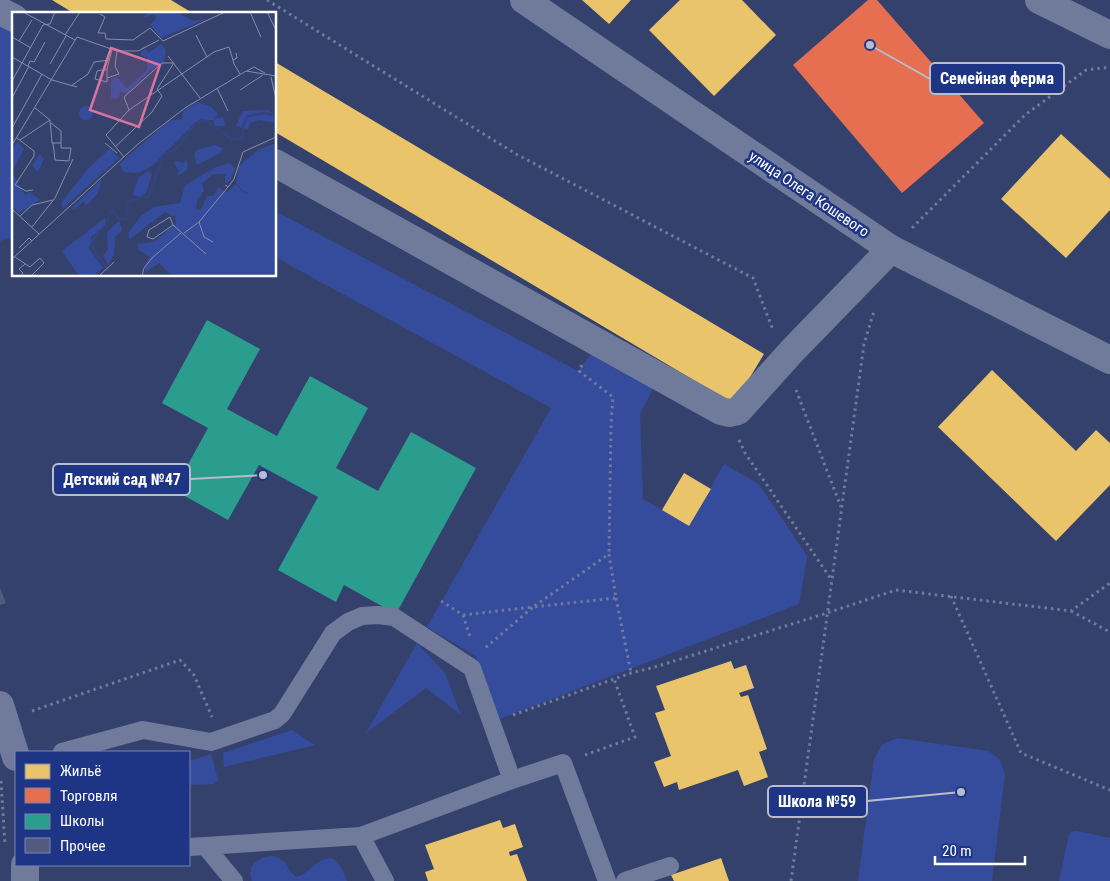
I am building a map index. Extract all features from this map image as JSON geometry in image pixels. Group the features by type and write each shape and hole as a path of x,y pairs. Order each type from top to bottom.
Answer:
{"street":[{"name":"улица Олега Кошевого","path":"524,0 891,250 1110,360"},
{"path":"1039,0 1110,35"},
{"path":"0,11 12,17"},
{"path":"276,164 721,411 730,413 738,411 784,360 891,250"},
{"path":"2,713 15,754"},
{"path":"18,866 25,881"}],"lane":[{"path":"66,751 143,730 211,742 275,720 282,714 333,633 348,622 362,616 378,614 394,617 472,668 512,780"},
{"path":"197,847 361,836 512,780 564,763 607,881"},
{"path":"361,836 385,881"},
{"path":"197,847 234,881"},
{"path":"625,881 670,866"}],"path":[{"path":"267,0 516,154 753,278 842,508"},
{"path":"891,250 1024,115 1086,70 1110,67"},
{"path":"791,881 864,344 875,306"},
{"path":"593,340 579,371 613,396 609,554 631,674"},
{"path":"745,453 832,579"},
{"path":"483,650 533,607 609,554"},
{"path":"1071,611 1110,583"},
{"path":"492,722 614,679 896,590 1071,611 1110,632"},
{"path":"950,596 1021,754 1110,790"},
{"path":"462,615 616,598"},
{"path":"441,601 462,615 471,640"},
{"path":"2,713 180,660 194,675 221,739"},
{"path":"564,763 635,737 614,679"},
{"path":"0,778 15,859"}],"shaded area":[{"path":"0,21 12,28 12,238 0,241"},
{"path":"276,212 578,371 596,347 656,383 640,414 643,499 689,526 724,464 759,484 807,556 799,604 497,720 476,656 427,627 551,408 276,258"},
{"path":"417,643 445,673 461,715 426,688 366,733"},
{"path":"292,730 315,745 224,767 223,753"},
{"path":"897,738 989,751 1000,760 1005,774 992,881 858,881 874,759 882,745"},
{"path":"211,754 218,780 214,784 190,785 190,761"},
{"path":"1076,831 1110,838 1110,881 1059,881 1069,835 1071,832"},
{"path":"272,856 284,862 296,877 304,874 324,859 333,859 340,866 347,881 252,881 250,871 254,863 262,858"}],"building: Жильё":[{"path":"52,0 171,0 191,12 72,12"},
{"path":"582,0 631,0 609,24"},
{"path":"680,0 742,0 776,35 714,96 649,30"},
{"path":"276,63 764,354 734,404 276,133"},
{"path":"1061,134 1110,179 1110,210 1066,258 1001,199"},
{"path":"992,370 1076,451 1096,430 1110,443 1110,485 1056,541 938,427"},
{"path":"684,473 711,489 689,526 662,510"},
{"path":"731,661 734,669 746,665 754,688 739,693 741,697 748,695 767,749 759,752 768,777 744,786 738,770 679,790 677,782 664,787 654,762 671,756 655,713 665,710 656,686"},
{"path":"500,820 503,828 515,824 523,847 509,852 510,856 517,854 527,881 428,881 425,872 434,869 425,845"},
{"path":"721,858 729,881 674,881 671,875"}],"building: Торговля":[{"path":"868,0 877,0 984,123 902,193 793,65"}],"building: Школы":[{"path":"207,320 260,349 227,409 277,436 310,376 368,408 336,468 378,491 411,432 476,468 396,614 344,585 336,602 278,570 318,497 259,465 228,520 174,490 208,428 162,403"}],"building: Прочее":[{"path":"0,588 6,603 0,605"}],"place":[{"name":"Семейная ферма","path":"870,45"},
{"name":"Детский сад №47","path":"263,475"},
{"name":"Школа №59","path":"961,792"}]}
